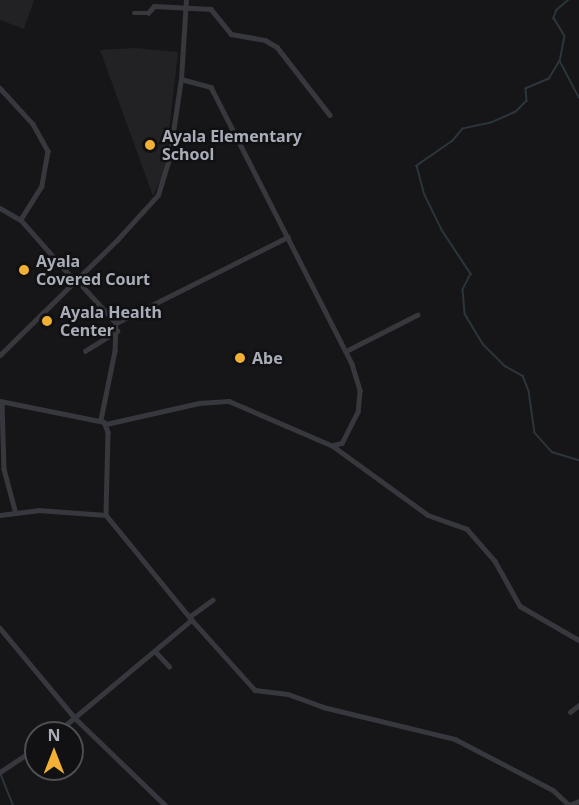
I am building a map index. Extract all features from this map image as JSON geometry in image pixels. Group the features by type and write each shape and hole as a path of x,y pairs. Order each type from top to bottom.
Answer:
{"street":[{"path":"134,13 148,13 154,6 186,3 211,9 231,34 265,40 277,47 330,115"},
{"path":"0,355 158,195 169,159 181,79 186,3"},
{"path":"181,79 211,87 346,351 360,390 358,412 342,443 333,446"},
{"path":"0,88 33,124 48,151 42,186 21,220"},
{"path":"0,208 21,220 116,323 117,331 103,422 106,514 191,619 255,690 288,694 323,707 455,739 553,790 569,805 579,801"},
{"path":"116,323 288,237"},
{"path":"346,351 417,315"},
{"path":"85,351 117,331"},
{"path":"15,510 4,469 1,401 103,422 226,401 333,446 428,514 467,529 495,561 520,606 579,640"},
{"path":"0,515 15,510 106,514"},
{"path":"71,721 212,600"},
{"path":"0,628 75,718 165,805"},
{"path":"155,651 169,666"},
{"path":"570,712 579,705"},
{"path":"0,772 24,756"}],"shaded area":[{"path":"0,0 34,0 24,29 0,20"},
{"name":"Ayala Elementary School","path":"135,48 178,52 164,174 153,196 100,50"}],"waterway":[{"path":"569,0 557,10 554,18 565,36 560,61 579,97"},
{"path":"560,61 549,79 526,89 527,101 516,112 491,123 463,129 453,141 417,166 425,195 442,230 471,274 463,290 465,314 483,344 505,366 523,376 529,391 535,433 552,452 579,460"},
{"path":"0,772 13,805"}],"place":[{"name":"Ayala Elementary School","path":"150,145"},
{"name":"Ayala Covered Court","path":"24,270"},
{"name":"Ayala Health Center","path":"47,321"},
{"name":"Abe","path":"240,358"}]}
